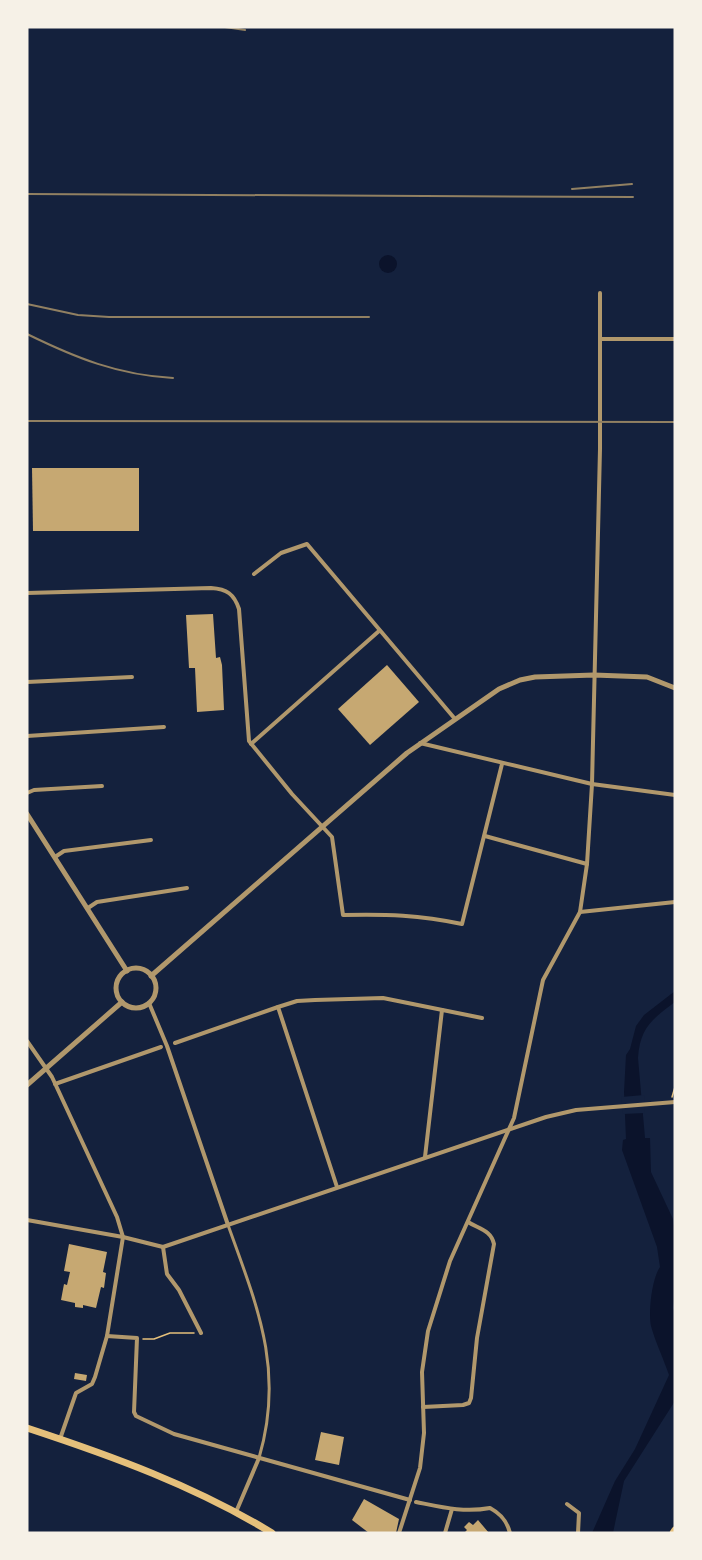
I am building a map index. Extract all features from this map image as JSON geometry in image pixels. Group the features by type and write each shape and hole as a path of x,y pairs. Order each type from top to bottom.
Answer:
{"main road":[{"path":"27,1428 163,1476 236,1512 272,1533"}],"street":[{"path":"399,1533 420,1468 424,1433 422,1372 428,1331 450,1261 514,1118 543,980 580,912 587,864 592,784 600,449 600,293"},
{"path":"600,339 675,339"},
{"path":"255,574 281,553 307,544 455,719"},
{"path":"27,593 211,588 227,591 235,598 239,609 250,744 332,837 344,915 401,914 462,924 502,764"},
{"path":"250,744 379,631"},
{"path":"151,976 420,743 499,689 520,680 535,677 594,675 647,677 675,688"},
{"path":"27,682 132,677"},
{"path":"27,736 164,727"},
{"path":"420,743 592,784 675,795"},
{"path":"27,793 34,790 102,786"},
{"path":"27,814 127,971"},
{"path":"485,836 587,864"},
{"path":"55,857 64,851 151,840"},
{"path":"88,908 97,902 187,888"},
{"path":"580,912 675,902"},
{"path":"138,969 151,976 156,990 149,1003 133,1008 122,1002 118,996 117,985 122,975 127,971 138,969"},
{"path":"175,1043 297,1001 383,998 482,1018"},
{"path":"27,1085 122,1002"},
{"path":"149,1003 167,1046 259,1315 268,1350 270,1390 259,1458 236,1512"},
{"path":"278,1007 337,1187"},
{"path":"425,1157 442,1010"},
{"path":"27,1041 55,1084 117,1217 123,1238 107,1336 96,1377 92,1384 76,1393 60,1439"},
{"path":"55,1084 161,1047"},
{"path":"27,1220 164,1247 510,1128 576,1110 674,1103"},
{"path":"423,1407 463,1405 471,1398 477,1338 495,1244 488,1232 468,1222"},
{"path":"164,1247 167,1274 179,1290 201,1333"},
{"path":"107,1336 137,1338 134,1412 136,1416 168,1431 410,1500"},
{"path":"416,1502 474,1511 490,1508 499,1513 507,1523 510,1533"},
{"path":"567,1504 579,1513 578,1533"},
{"path":"445,1533 452,1509"}],"path":[{"path":"674,1103 675,1087"},
{"path":"137,1338 154,1339 170,1333 201,1333"}],"water":[{"path":"388,255 394,258 397,264 394,270 388,273 382,270 379,264 382,258"},
{"path":"675,991 675,1002 654,1019 641,1039 638,1058 645,1138 650,1138 651,1172 673,1219 675,1233 673,1308 675,1314 675,1401 624,1481 613,1533 592,1533 615,1481 635,1449 669,1375 650,1320 653,1287 660,1267 657,1247 622,1150 623,1140 626,1139 624,1092 626,1055 630,1049 636,1026 644,1015"}],"pier":[{"path":"644,1095 645,1113 623,1114 621,1097"}],"building":[{"path":"32,468 139,468 139,531 33,531"},
{"path":"213,614 216,658 220,657 222,665 224,710 197,712 195,668 189,668 186,615"},
{"path":"387,665 419,702 370,745 338,709"},
{"path":"69,1244 107,1252 103,1272 106,1273 104,1288 101,1287 96,1308 83,1305 83,1308 75,1307 75,1303 61,1300 64,1284 67,1285 70,1272 64,1271"},
{"path":"75,1373 87,1375 86,1381 74,1379"},
{"path":"321,1432 344,1437 339,1465 315,1460"},
{"path":"364,1499 399,1519 396,1533 369,1533 352,1520"},
{"path":"478,1520 489,1533 464,1533 467,1530 464,1527 469,1522 473,1525"}],"railway":[{"path":"225,27 245,30"},
{"path":"572,189 632,184"},
{"path":"27,194 633,197"},
{"path":"27,304 78,315 109,317 369,317"},
{"path":"27,334 98,364 134,373 173,378"},
{"path":"27,421 675,422"}]}
